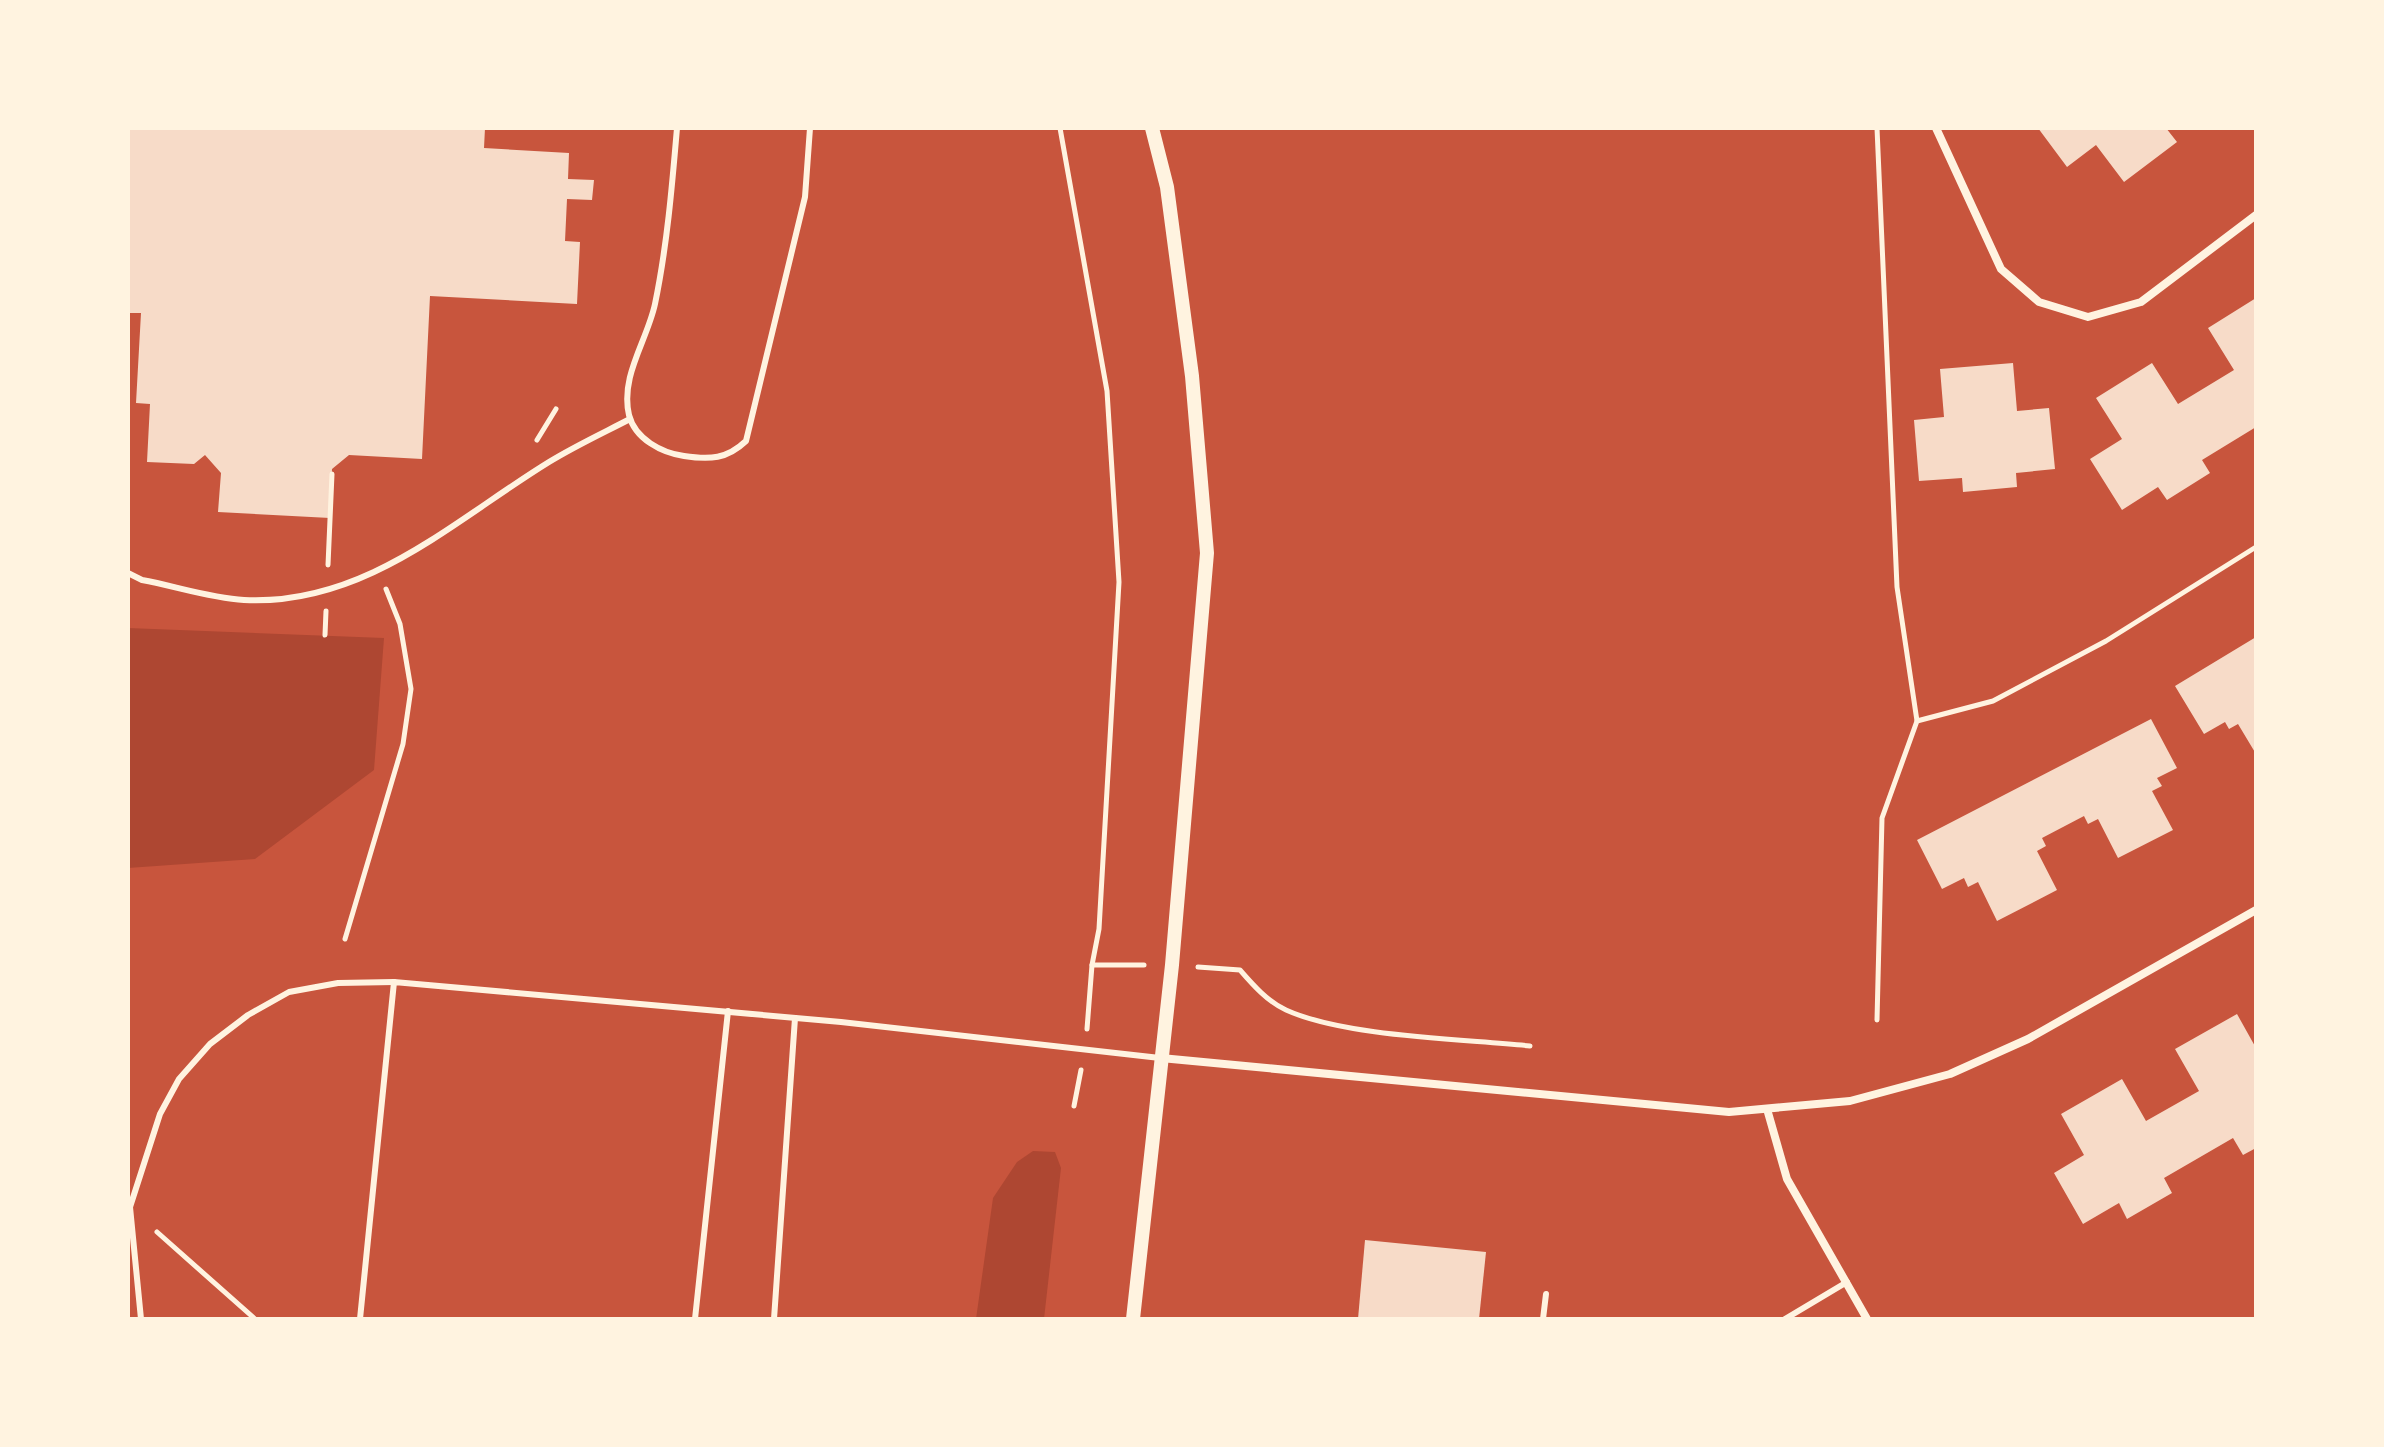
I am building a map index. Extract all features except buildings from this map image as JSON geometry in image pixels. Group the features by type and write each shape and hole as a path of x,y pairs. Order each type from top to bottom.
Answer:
{"street":[{"path":"1133,1319 1172,965 1207,553 1192,376 1167,187 1152,128"},
{"path":"1936,128 2001,269 2039,302 2088,317 2141,302 2256,215"},
{"path":"1160,1058 1729,1112 1850,1101 1950,1074 2028,1039 2256,910"},
{"path":"1767,1109 1787,1179 1867,1319"}],"lane":[{"path":"677,128 667,236 654,307 626,390 630,419 647,443 675,455 708,460 732,454 746,441 805,197 810,128"},
{"path":"128,573 142,580 244,600 327,592 379,571 426,545 550,462 630,419"},
{"path":"141,1319 130,1207 160,1114 179,1079 210,1044 248,1015 289,992 338,983 394,982 728,1011 1160,1058"},
{"path":"360,1319 394,982"},
{"path":"695,1319 728,1011"},
{"path":"774,1319 795,1018"},
{"path":"1785,1319 1848,1282"},
{"path":"1543,1319 1546,1294"}],"path":[{"path":"1060,128 1107,391 1119,582 1099,929 1092,965"},
{"path":"1877,128 1897,587 1917,721 1882,818 1877,1020"},
{"path":"534,445 556,409"},
{"path":"325,635 332,474"},
{"path":"1917,721 1993,701 2106,641 2256,547"},
{"path":"345,939 403,744 411,689 400,624 379,571"},
{"path":"1240,970 1258,991 1286,1010 1353,1028 1530,1046"},
{"path":"130,1207 255,1319"}],"shaded area":[{"path":"128,628 384,638 374,770 255,859 128,868"},
{"path":"1033,1151 1055,1152 1061,1168 1044,1319 976,1319 993,1198 1017,1162"}]}
